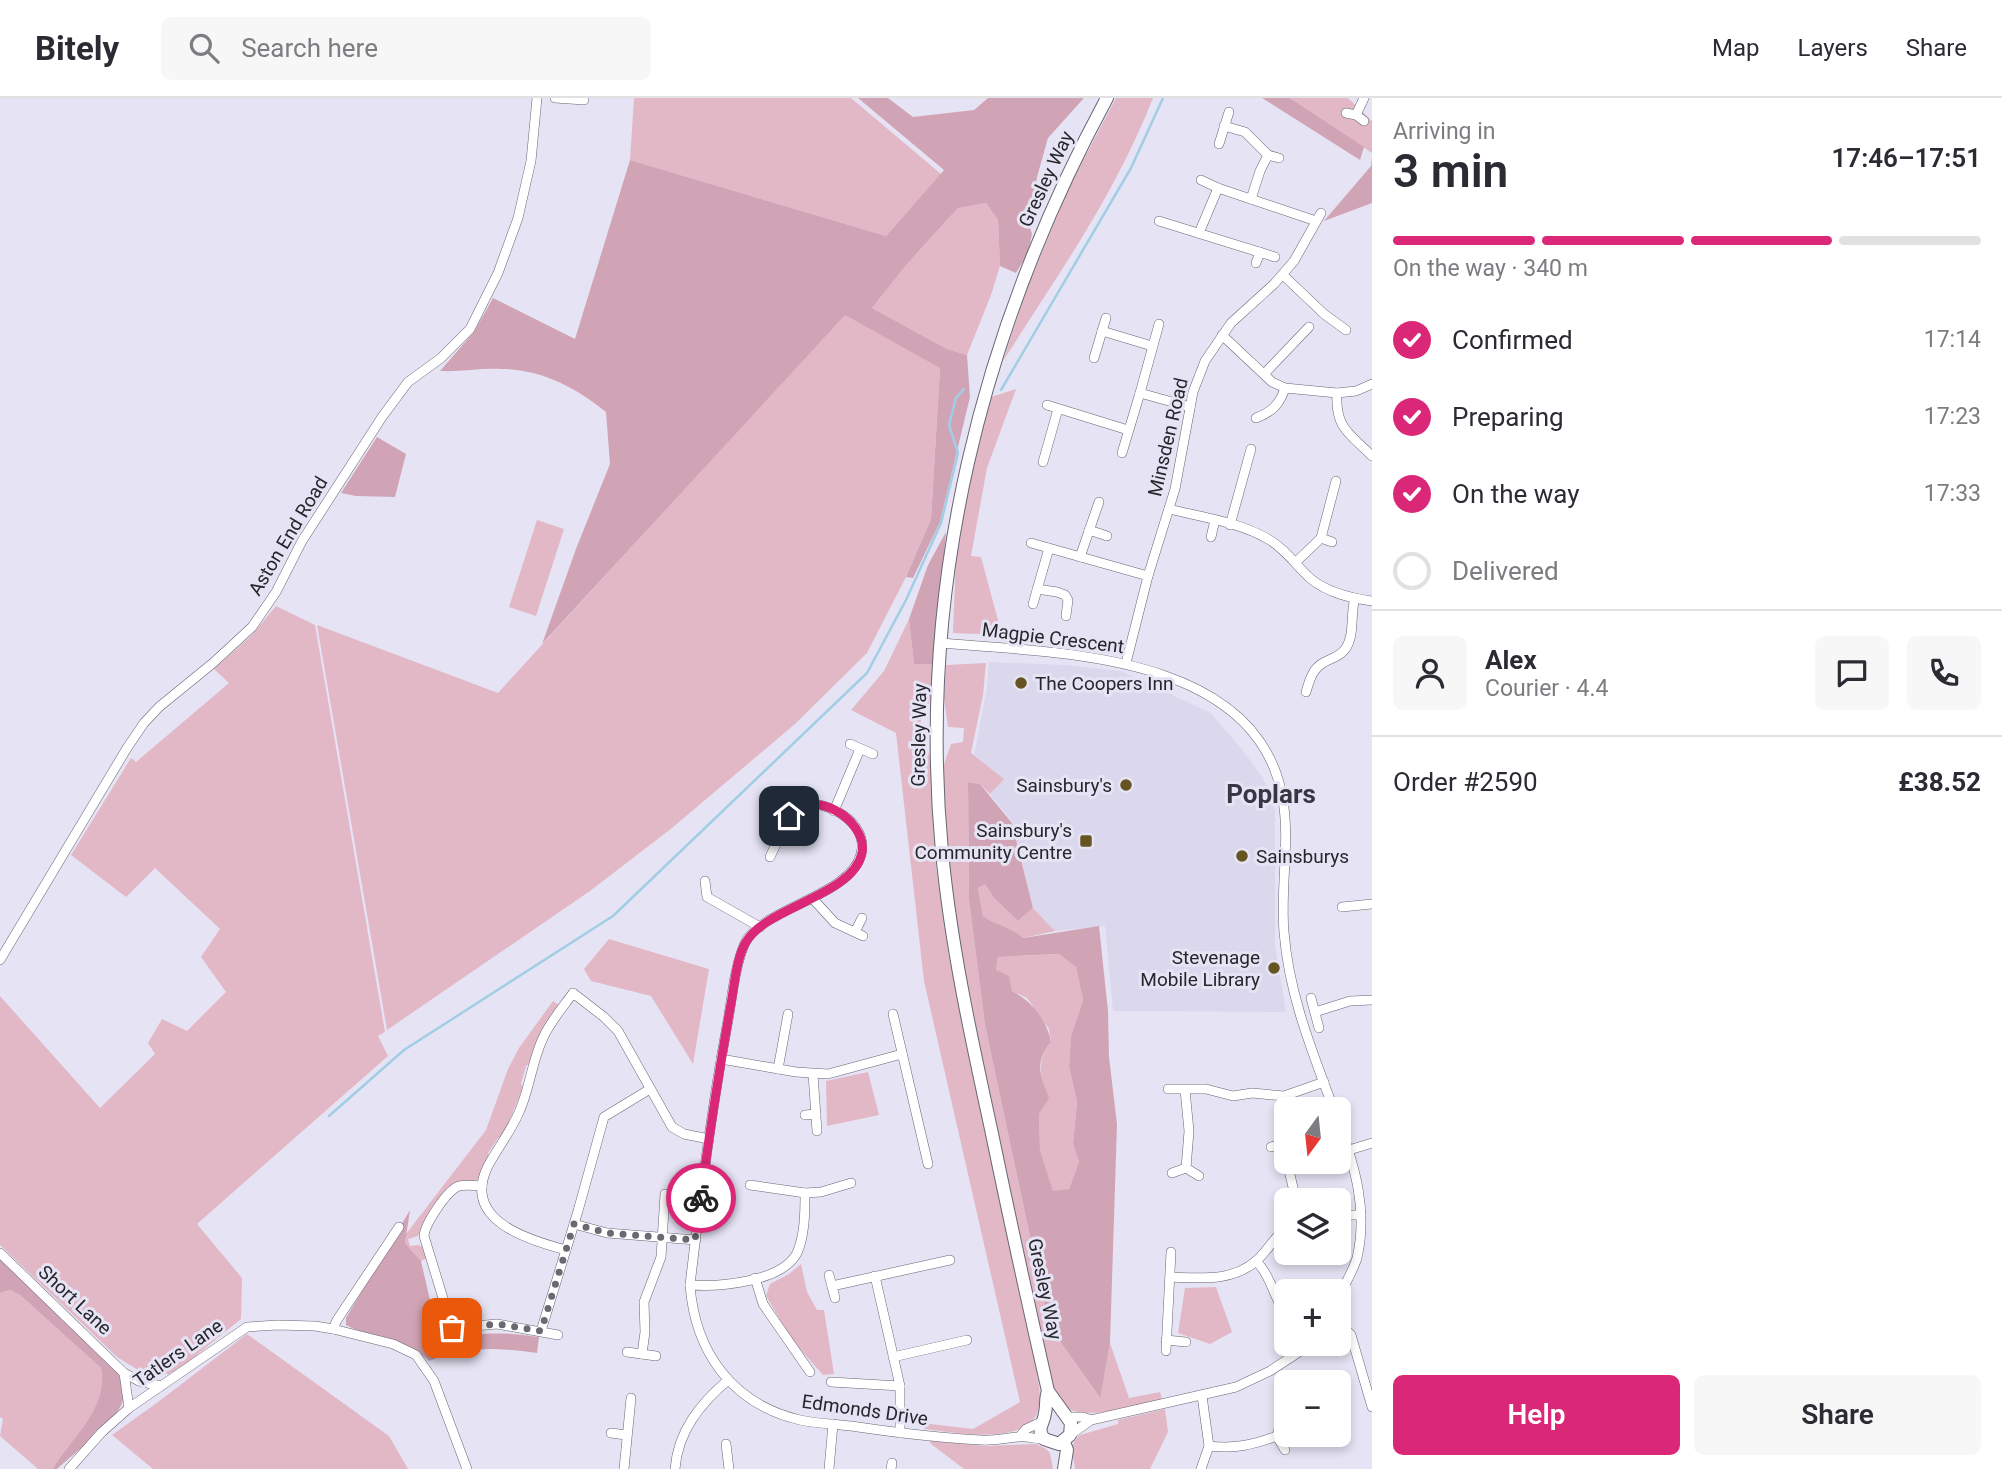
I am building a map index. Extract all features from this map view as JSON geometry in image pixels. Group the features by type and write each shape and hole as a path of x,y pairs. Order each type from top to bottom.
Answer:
{"street":[{"name":"Aston End Road","path":"0,960 144,723 252,626 276,592 302,541 382,417 408,382 441,358 470,329 498,273 518,218 531,161 537,98"},
{"path":"555,98 584,100"},
{"name":"Gresley Way","path":"1058,1440 1071,1423 1048,1391 953,944 938,801 939,663 953,530 979,416 998,348 1052,206 1107,98"},
{"path":"1355,116 1364,98"},
{"path":"1219,144 1228,112"},
{"path":"1224,126 1245,132 1268,155 1279,158"},
{"path":"1200,180 1251,199 1268,155"},
{"path":"1199,233 1218,188"},
{"name":"Minsden Road","path":"1126,663 1148,576 1180,470 1190,407 1205,361 1242,311 1283,275 1302,249 1319,217 1251,199"},
{"path":"1159,221 1275,257"},
{"path":"1256,263 1260,252"},
{"path":"1283,275 1324,314 1346,330"},
{"path":"1094,358 1106,318"},
{"path":"1122,453 1159,324"},
{"path":"1264,374 1309,327"},
{"path":"1102,331 1153,346"},
{"path":"1222,335 1272,382 1285,388 1337,393 1356,391 1372,384"},
{"path":"1256,418 1268,414 1274,408 1283,396 1285,388"},
{"path":"1140,393 1190,407"},
{"path":"1337,393 1336,414 1340,422 1372,456"},
{"path":"1047,405 1128,430"},
{"path":"1042,462 1058,409"},
{"path":"1230,525 1251,449"},
{"path":"1296,562 1321,538 1336,481"},
{"path":"1080,557 1099,502"},
{"path":"1169,509 1251,531 1272,541 1321,585 1355,598 1372,601"},
{"path":"1211,537 1215,520"},
{"path":"1089,530 1107,536"},
{"path":"1321,538 1332,542"},
{"path":"1031,543 1148,576"},
{"path":"1033,604 1049,548"},
{"path":"1037,589 1065,595 1068,600 1066,616"},
{"path":"1306,692 1318,667 1340,655 1348,646 1355,598"},
{"name":"Magpie Crescent","path":"941,643 1050,651 1126,663 1168,677 1218,702 1244,725 1264,748 1282,793 1285,815 1283,912 1290,977 1299,1015 1329,1097"},
{"path":"850,744 873,754"},
{"path":"770,857 770,844 796,807 812,803 834,811 860,749"},
{"name":"Edmonds Drive","path":"834,811 847,818 861,837 861,856 857,866 840,882 760,927 746,942 737,971 721,1059 695,1240 690,1285 694,1321 715,1365 744,1395 762,1406 802,1420 900,1433 984,1440 1020,1437 1058,1440"},
{"path":"705,881 703,899 760,927"},
{"path":"813,898 830,919 859,934 862,918"},
{"path":"1342,906 1372,904"},
{"path":"566,1250 524,1238 506,1228 489,1209 482,1186 489,1164 499,1151 521,1109 544,1036 573,993 618,1031 672,1127 684,1134 709,1139"},
{"path":"1311,998 1319,1028"},
{"path":"1315,1012 1350,1001 1372,1000"},
{"path":"778,1069 779,1034 788,1014"},
{"path":"893,1014 891,1028 902,1054 927,1159 913,1158"},
{"path":"721,1059 828,1074 902,1054"},
{"path":"813,1074 817,1131"},
{"path":"1168,1089 1206,1090 1233,1096 1260,1093 1284,1096 1324,1082"},
{"path":"541,1331 604,1116 650,1089"},
{"path":"1185,1090 1189,1141 1186,1168"},
{"path":"805,1115 816,1114"},
{"path":"1351,1149 1372,1143"},
{"path":"1347,1279 1356,1259 1361,1215 1358,1184 1351,1158"},
{"path":"1172,1173 1186,1168"},
{"path":"1186,1168 1199,1176"},
{"path":"761,1175 755,1186 805,1193 821,1192 851,1182"},
{"path":"446,1308 424,1236 425,1230 429,1220 453,1189 461,1185 482,1186"},
{"path":"836,1187 838,1199"},
{"path":"690,1285 724,1286 778,1270 796,1254 805,1193"},
{"path":"642,1354 645,1296 659,1267 665,1194"},
{"path":"1351,1215 1361,1215"},
{"path":"574,1224 607,1233 695,1240"},
{"path":"333,1329 399,1227"},
{"path":"1170,1277 1209,1279 1233,1274 1256,1261 1274,1239"},
{"path":"1166,1351 1171,1252"},
{"name":"Short Lane","path":"0,1253 124,1373 139,1381 161,1386"},
{"path":"832,1286 936,1259 950,1260"},
{"path":"1256,1261 1265,1270 1274,1292"},
{"path":"829,1275 835,1298"},
{"path":"875,1276 900,1386 900,1433"},
{"path":"755,1278 763,1304 797,1365 810,1371"},
{"path":"452,1328 497,1324 558,1335"},
{"name":"Tatlers Lane","path":"69,1469 102,1432 129,1408 247,1327 315,1326 400,1347 416,1354 434,1381 467,1469"},
{"path":"1351,1334 1372,1407"},
{"path":"893,1357 955,1348 967,1340"},
{"path":"1166,1340 1186,1342"},
{"path":"627,1352 656,1356"},
{"path":"1058,1440 1091,1420 1236,1387 1270,1371 1293,1356"},
{"path":"124,1373 129,1408"},
{"path":"675,1469 678,1449 695,1413 728,1380"},
{"path":"831,1382 900,1386"},
{"path":"849,1394 850,1384"},
{"name":"Gresley Way","path":"1048,1391 1040,1429 1058,1440 1067,1450 1064,1466"},
{"path":"1200,1469 1209,1446 1209,1428 1202,1396"},
{"path":"624,1469 631,1398"},
{"path":"1020,1437 1026,1429 1051,1413 1091,1420"},
{"path":"829,1469 833,1424"},
{"path":"611,1433 626,1435"},
{"path":"1209,1446 1253,1446 1274,1437"},
{"path":"726,1444 729,1469"},
{"path":"729,1457 740,1456"}],"shaded area":[{"path":"634,98 851,98 941,174 886,236 630,160"},
{"path":"858,98 888,98 913,117 974,110 988,98 1084,98 1048,138 1037,177 1029,224 1032,234 1028,253 1016,273 1000,266 998,220 986,203 958,208 907,264 872,308 947,349 967,355 970,397 940,522 913,578 906,577 931,519 940,368 845,315 542,644 610,464 606,412 570,387 530,372 493,369 440,371 474,332 493,298 575,339 630,160 886,236 944,170"},
{"path":"1116,98 1153,98 1104,201 1003,361 1026,291 1069,187"},
{"path":"1262,98 1290,98 1364,147 1360,160"},
{"path":"1290,98 1348,98 1372,121 1372,153"},
{"path":"1372,156 1372,203 1324,221 1371,166"},
{"path":"986,203 998,220 1000,266 967,355 947,349 872,308 907,264 958,208"},
{"path":"844,314 940,367 931,519 906,577 867,653 795,724 672,828 590,891 387,1030 317,625 498,693"},
{"path":"1016,389 987,468 971,556 981,557 1002,635 953,633 956,555 972,469 991,397"},
{"path":"377,437 406,454 395,497 341,493"},
{"path":"537,520 564,529 536,616 509,607"},
{"path":"946,532 934,664 914,664 909,619 928,565"},
{"path":"276,606 315,625 385,1032 378,1036 388,1056 197,1224 242,1278 241,1319 182,1367 169,1374 146,1375 117,1357 0,1245 0,996 100,1108 155,1054 148,1043 162,1019 187,1031 226,992 201,957 220,929 155,868 126,897 71,855 131,758 136,762 229,683 214,669 251,636"},
{"path":"909,619 914,664 934,664 931,696 922,713 920,727 932,764 936,867 949,957 1039,1387 1038,1411 1031,1422 1019,1429 987,1435 925,1429 922,1423 973,1429 1020,1402 924,981 896,733 851,710 884,671"},
{"path":"989,662 1066,665 1121,671 1211,713 1241,748 1263,778 1275,810 1275,945 1286,1012 1113,1011 1105,926 1055,931 1033,908 1013,823 990,794 1003,779 974,755 987,688"},
{"path":"986,663 983,695 971,753 1004,779 990,794 980,784 968,782 969,900 985,1025 1049,1326 1099,1397 1110,1343 1129,1398 1160,1392 1162,1400 1100,1412 1076,1412 1067,1408 1060,1400 1052,1384 976,1036 958,938 945,828 943,767 951,744 963,742 964,728 948,727 944,698 946,665"},
{"path":"968,782 980,784 1012,823 1033,908 1018,921 994,898 985,884 978,888 983,916 1023,938 1099,926 1117,1124 1110,1343 1100,1398 1049,1326 985,1025 969,900","holes":["1059,954 1076,967 1083,1000 1071,1036 1069,1067 1077,1102 1073,1144 1079,1162 1069,1189 1053,1191 1040,1150 1039,1114 1049,1098 1040,1069 1042,1056 1051,1042 1049,1034 1038,1012 1012,991 1009,976 996,970 998,957"]},
{"path":"985,884 994,898 1018,921 1033,908 1055,931 1023,938 983,916 978,888"},
{"path":"609,939 709,969 693,1064 651,996 591,981 584,969"},
{"path":"1060,954 1076,967 1083,1000 1071,1036 1069,1067 1077,1102 1073,1144 1079,1162 1069,1189 1053,1192 1040,1150 1039,1114 1048,1098 1041,1062 1051,1042 1049,1029 1027,998 1012,991 996,970 998,957"},
{"path":"553,1001 559,1005 539,1035 530,1063 526,1066 521,1083 523,1088 503,1136 498,1138 488,1153 489,1158 480,1176 473,1181 452,1184 433,1208 418,1236 408,1239 410,1246 423,1247 427,1258 421,1261 405,1243 406,1234 486,1130 508,1069 519,1048"},
{"path":"868,1072 879,1115 827,1126 826,1081"},
{"path":"410,1210 405,1243 421,1261 439,1339 465,1335 526,1335 539,1337 537,1353 483,1349 457,1352 429,1361 420,1353 399,1343 346,1325 346,1318"},
{"path":"0,1259 113,1365 121,1379 124,1396 115,1415 57,1469 53,1469 94,1410 102,1383 101,1368 20,1295 10,1290 0,1293"},
{"path":"801,1264 807,1292 817,1310 824,1310 834,1374 823,1375 793,1341 766,1296 770,1284"},
{"path":"1216,1287 1232,1332 1210,1344 1178,1333 1185,1288"},
{"path":"10,1290 20,1295 101,1368 102,1383 94,1410 53,1469 38,1469 0,1436 3,1419 0,1417 0,1293"},
{"path":"247,1334 389,1436 408,1469 153,1469 112,1435"},
{"path":"1165,1409 1168,1432 1150,1469 1075,1469 1072,1448 1080,1435 1118,1424 1118,1420"},
{"path":"929,1440 986,1446 1036,1444 1050,1453 1053,1469 964,1469"}],"waterway":[{"path":"1001,390 1131,168 1163,98"},
{"path":"329,1116 404,1050 613,916 867,673 906,600 941,523 958,453 949,425 956,398 964,389"}],"way so far":[{"path":"452,1328 497,1324 541,1331 574,1224 607,1233 695,1240 701,1198"}],"place":[{"name":"The Coopers Inn","path":"1021,683"},
{"name":"Sainsbury's","path":"1126,785"},
{"name":"Sainsbury's Community Centre","path":"1086,841"},
{"name":"Sainsburys","path":"1242,856"},
{"name":"Stevenage Mobile Library","path":"1274,968"}],"district":[{"name":"Poplars","path":"1271,794"}],"route":[{"path":"701,1198 721,1059 737,971 746,942 760,927 840,882 857,866 861,856 859,831 847,818 812,803 801,804 789,816"}]}
